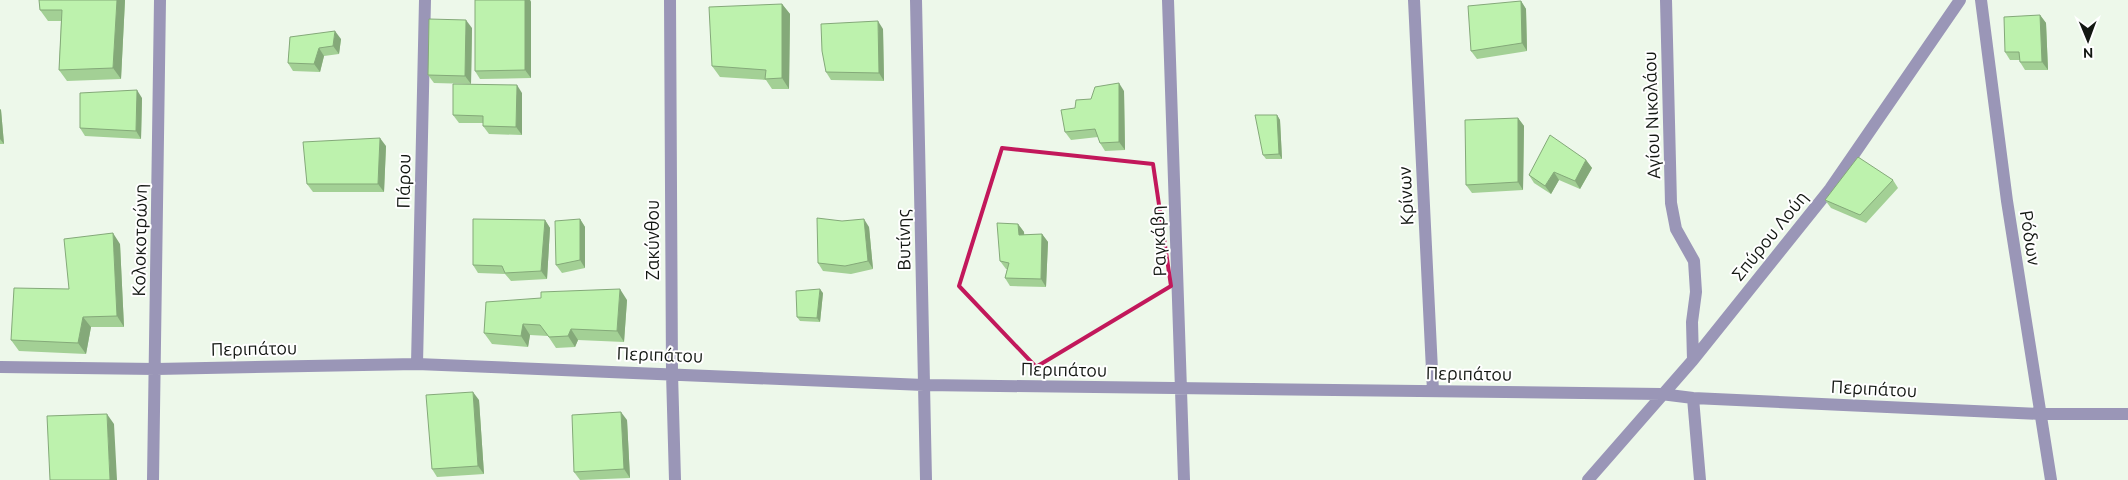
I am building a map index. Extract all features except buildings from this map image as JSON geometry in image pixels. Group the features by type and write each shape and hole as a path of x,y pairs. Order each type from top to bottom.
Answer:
{"street":[{"name":"Κολοκοτρώνη","path":"153,480 160,0"},
{"name":"Πάρου","path":"417,364 425,0"},
{"name":"Ζακύνθου","path":"670,0 672,373 675,480"},
{"name":"Βυτίνης","path":"916,0 926,480"},
{"name":"Ραγκάβη","path":"1168,0 1184,480"},
{"name":"Κρίνων","path":"1414,0 1433,391"},
{"name":"Αγίου Νικολάου","path":"1666,0 1671,203 1676,229 1694,261 1696,292 1692,322 1694,360"},
{"name":"Σπύρου Λούη","path":"1588,480 1661,394 1694,360 1830,189 1960,0"},
{"name":"Ρόδων","path":"1981,0 2006,201 2051,480"},
{"name":"Περιπάτου","path":"0,367 156,369 417,364 672,373 924,385 1661,394 1693,398 2041,414 2128,414"},
{"path":"1693,398 1700,480"}],"highlighted area":[{"path":"1002,148 1153,164 1171,286 1036,367 959,286"}]}
